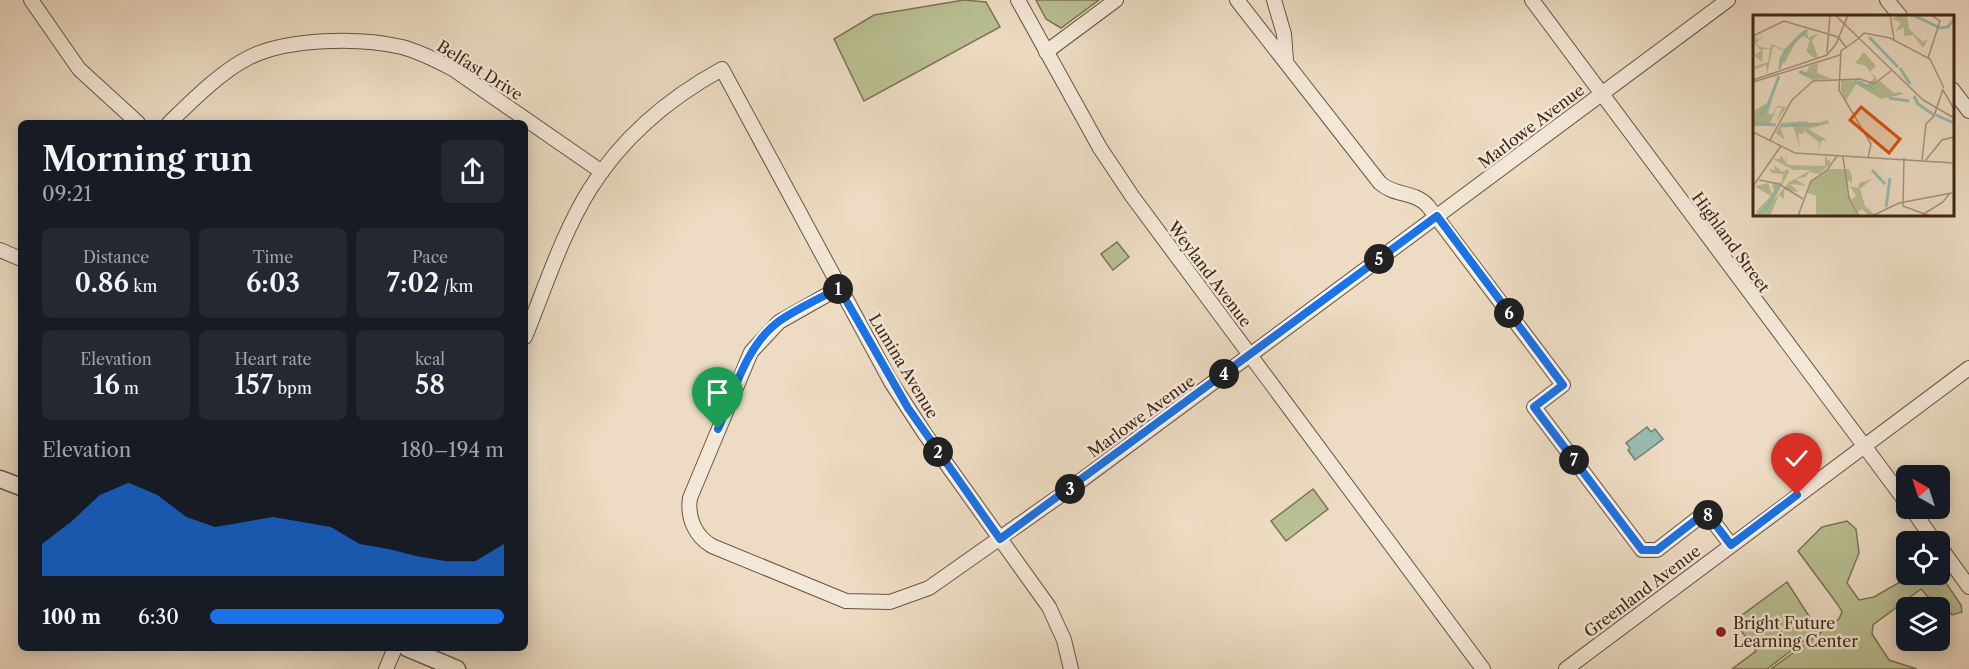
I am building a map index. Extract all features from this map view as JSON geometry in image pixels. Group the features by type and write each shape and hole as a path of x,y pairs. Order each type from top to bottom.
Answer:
{"street":[{"path":"31,0 79,69 135,120"},
{"name":"Weyland Avenue","path":"1018,0 1106,158 1484,669"},
{"path":"1046,52 1116,0"},
{"path":"1237,0 1380,183 1388,190 1412,195 1424,201 1437,216 1563,385 1534,407 1642,550 1657,550 1706,512 1731,545"},
{"path":"1274,0 1284,34 1287,62"},
{"name":"Highland Street","path":"1532,0 1896,489"},
{"name":"Marlowe Avenue","path":"839,288 779,322 752,352 690,498 691,520 697,533 712,546 835,598 868,603 890,602 929,588 1000,539 1728,0"},
{"path":"1887,0 1899,15"},
{"name":"Belfast Drive","path":"173,120 245,60 263,51 314,43 378,43 421,53 453,69 527,120"},
{"name":"Lumina Avenue","path":"602,172 635,133 666,106 722,69 839,288 908,408 1049,607 1064,640 1071,669"},
{"path":"1954,90 1969,111"},
{"name":"Belfast Drive","path":"528,121 602,172"},
{"path":"528,330 579,209 602,172"},
{"path":"0,250 18,258"},
{"name":"Greenland Avenue","path":"1566,669 1969,368"},
{"path":"0,479 18,487"},
{"path":"1950,561 1969,587"},
{"path":"386,669 394,651"},
{"path":"414,651 457,669"}],"green space":[{"path":"964,0 986,2 1000,27 864,101 834,39 874,15"},
{"path":"1036,0 1099,0 1061,28 1046,19"},
{"path":"1117,242 1129,257 1113,270 1101,254"},
{"path":"1313,489 1328,509 1286,541 1271,521"},
{"path":"1847,521 1856,529 1859,553 1847,583 1859,600 1874,597 1896,584 1947,585 1961,605 1962,612 1952,615 1950,597 1928,597 1921,589 1910,597 1896,597 1896,608 1873,625 1872,634 1889,660 1917,669 1771,669 1839,619 1842,612 1798,551 1822,527"},
{"path":"1787,582 1818,630 1767,669 1732,669 1756,651 1734,621"}],"water":[{"path":"1647,427 1651,432 1655,429 1663,439 1635,460 1626,443"}],"place":[{"name":"Bright Future Learning Center","path":"1721,632"}],"route":[{"path":"718,429 747,360 764,335 779,322 839,288 908,408 1000,539 1437,216 1563,385 1534,407 1642,550 1657,550 1706,512 1731,545 1797,495"}]}
